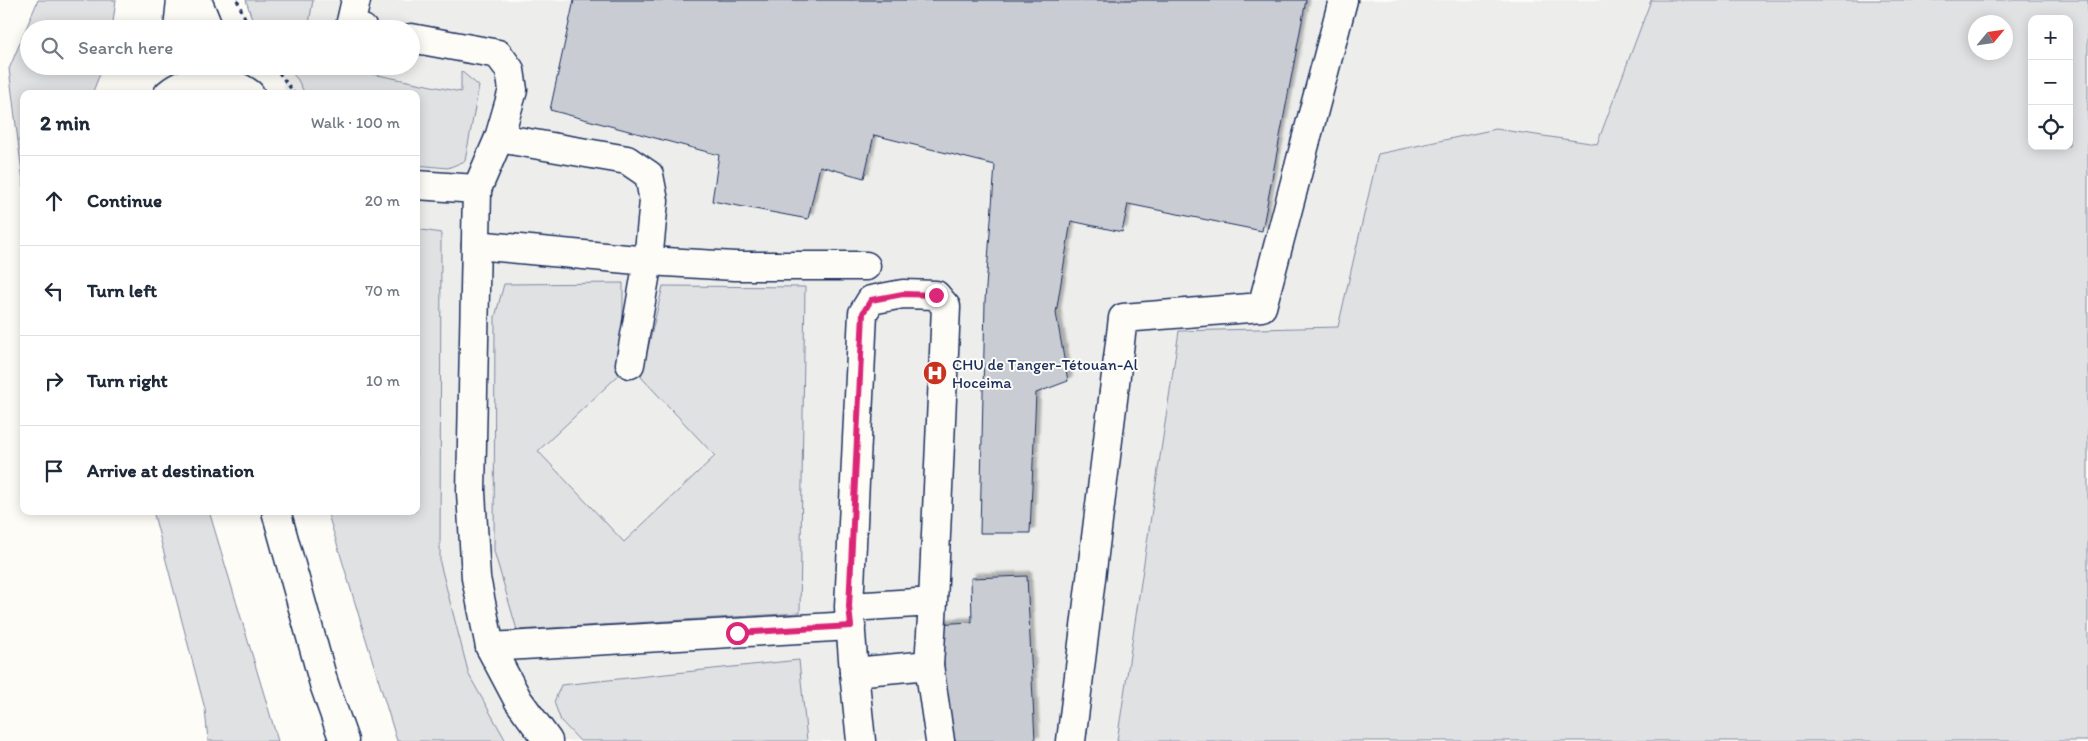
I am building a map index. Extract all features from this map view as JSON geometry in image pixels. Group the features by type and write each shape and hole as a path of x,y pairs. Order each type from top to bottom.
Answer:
{"street":[{"path":"179,20 181,0"},
{"path":"197,0 205,20"},
{"path":"351,20 356,0"},
{"path":"1071,741 1123,318 1262,307 1343,0"},
{"path":"420,40 498,54 510,70 514,90 500,138 477,190 471,492 476,578 490,647 518,700 548,741"},
{"path":"171,84 194,81 236,82"},
{"path":"500,138 627,160 649,175 654,201 648,260 630,364"},
{"path":"420,185 477,190"},
{"path":"476,245 735,266 866,266"},
{"path":"861,741 850,617 863,313 871,300 903,294 936,295 946,306 929,665 940,741"},
{"path":"277,515 324,684 344,741"},
{"path":"490,647 850,617 933,602"},
{"path":"854,672 929,665"}],"path":[{"path":"237,0 246,20"},
{"path":"281,75 292,90"}],"shaded area":[{"path":"38,0 116,0 113,20 30,20"},
{"path":"246,0 313,0 310,20 252,20"},
{"name":"CHU de Tanger-Tétouan-Al Hoceima","path":"272,0 1651,0 1562,235 1257,741 413,741 416,515 420,515 420,90 284,90 282,75 420,75 420,20 275,20"},
{"path":"1651,0 2088,0 2088,741 1117,741 1179,331 1338,327 1378,154 1496,129 1597,144"},
{"path":"20,43 20,75 99,75 94,90 20,90 20,157 9,69"},
{"path":"461,71 479,86 465,161 448,168 420,165 420,90 303,90 294,75 378,75 461,92"},
{"path":"420,230 441,233 440,563 469,675 506,741 397,741 328,515 420,515"},
{"path":"623,283 623,371 538,451 624,542 715,456 641,377 663,286 805,287 800,613 517,630 494,551 495,317 504,284"},
{"path":"154,515 210,515 278,741 208,741 205,709"},
{"path":"799,660 807,741 580,741 561,721 554,702 561,685"}],"building":[{"path":"574,0 1306,0 1262,231 1128,204 1122,232 1071,221 1056,313 1068,381 1036,393 1030,533 980,533 985,301 995,165 874,135 864,178 820,166 808,219 712,201 719,155 550,110"},
{"path":"1027,576 1035,741 952,741 935,624 972,622 971,578"}],"place":[{"name":"CHU de Tanger-Tétouan-Al Hoceima","path":"935,373"}],"route":[{"path":"737,633 851,626 849,607 863,313 871,300 903,294 936,295"}]}
